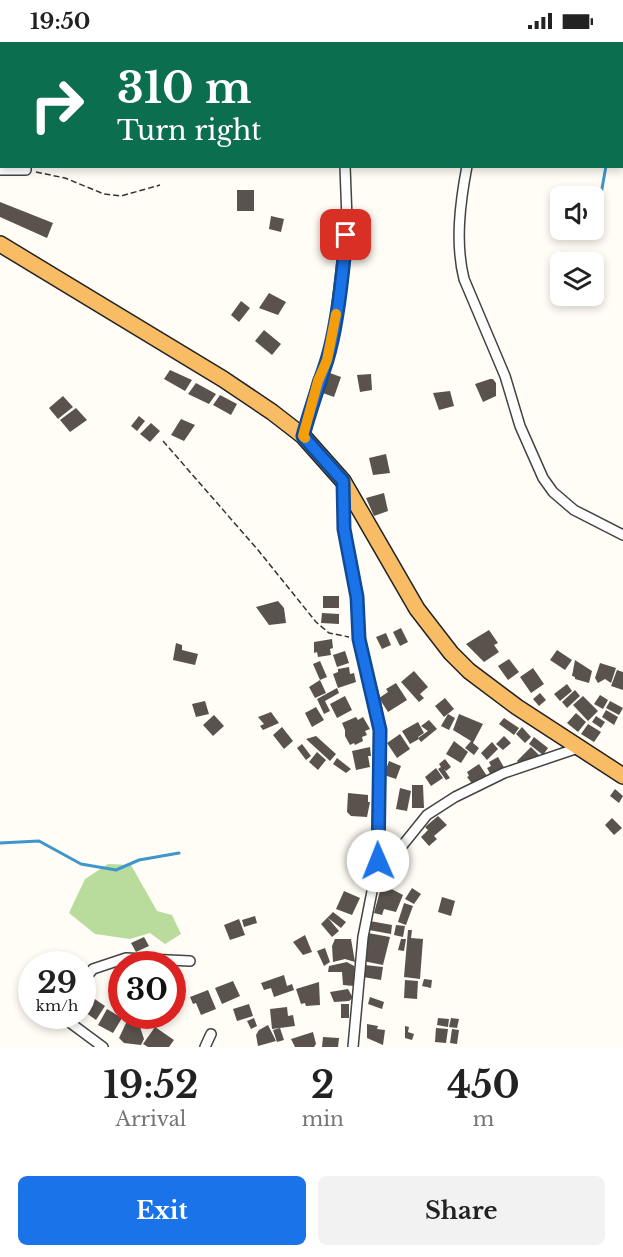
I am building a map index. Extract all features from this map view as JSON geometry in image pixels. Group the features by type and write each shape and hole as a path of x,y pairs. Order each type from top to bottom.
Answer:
{"highway":[{"path":"0,244 223,379 303,436 343,481 411,599 451,653 470,671 517,707 623,776"}],"street":[{"path":"0,170 26,168"},
{"path":"303,436 318,381 327,360 335,324 347,220 345,168"},
{"path":"467,168 460,218 461,265 464,279 505,376 524,435 543,478 562,501 574,510 623,535"},
{"path":"343,481 344,529 357,597 359,639 380,730 378,861 363,937 353,1047"},
{"path":"378,861 402,846 427,815 454,797 504,773 578,748"},
{"path":"96,968 126,958 190,961"},
{"path":"79,1029 103,1047"},
{"path":"205,1047 211,1034"}],"path":[{"path":"26,168 65,178 104,194 121,196 160,185"},
{"path":"163,441 258,550 316,622 329,633 359,639"}],"green space":[{"path":"108,864 131,865 157,911 172,915 181,934 165,944 150,933 130,939 95,934 69,913 85,879"}],"building":[{"path":"237,190 254,190 254,211 237,211"},
{"path":"0,202 53,223 47,238 0,217"},
{"path":"271,216 284,219 281,232 269,229"},
{"path":"269,293 286,302 278,315 259,308"},
{"path":"241,301 250,308 239,322 231,315"},
{"path":"264,330 281,344 272,355 255,341"},
{"path":"170,370 192,380 185,391 164,379"},
{"path":"327,372 341,377 334,397 320,392"},
{"path":"371,374 372,390 360,392 357,375"},
{"path":"490,379 496,383 496,396 483,402 475,384"},
{"path":"196,383 216,394 209,404 188,394"},
{"path":"450,391 454,406 439,410 433,393"},
{"path":"220,395 237,404 231,415 213,405"},
{"path":"63,396 73,407 58,419 49,408"},
{"path":"76,408 87,420 70,432 60,420"},
{"path":"139,416 145,421 137,431 131,426"},
{"path":"181,419 195,425 184,441 171,435"},
{"path":"151,423 160,431 150,442 140,434"},
{"path":"386,454 390,473 373,475 369,458"},
{"path":"384,493 388,511 374,516 366,498"},
{"path":"323,596 339,596 339,608 323,608"},
{"path":"278,601 284,608 286,623 269,625 256,607"},
{"path":"322,613 339,614 339,624 321,623"},
{"path":"401,628 408,642 400,646 393,632"},
{"path":"489,630 498,643 494,645 499,652 484,662 466,644"},
{"path":"386,633 391,645 382,649 376,637"},
{"path":"332,639 331,655 318,657 317,652 314,653 314,642"},
{"path":"176,643 182,645 182,650 198,654 195,665 173,660"},
{"path":"557,650 572,660 565,670 550,660"},
{"path":"345,651 349,663 337,667 333,655"},
{"path":"509,659 519,672 508,680 498,666"},
{"path":"575,660 592,671 589,683 572,676"},
{"path":"320,661 327,677 320,680 313,664"},
{"path":"600,663 616,668 611,683 605,679 598,683 595,678"},
{"path":"349,667 350,674 354,673 356,682 338,688 333,674 338,672 338,669"},
{"path":"533,668 544,684 531,693 520,677"},
{"path":"617,670 623,672 623,690 611,686"},
{"path":"414,671 428,687 420,694 424,698 419,702 401,682"},
{"path":"320,680 326,693 315,698 309,687"},
{"path":"396,683 407,700 388,712 379,698 388,692 386,689"},
{"path":"567,684 572,691 560,701 554,694"},
{"path":"337,688 339,693 325,701 330,711 324,714 317,699"},
{"path":"575,690 580,696 567,708 562,702"},
{"path":"540,693 546,700 539,706 533,699"},
{"path":"600,695 608,700 603,709 594,704"},
{"path":"345,696 352,710 337,718 330,704"},
{"path":"583,696 598,711 588,721 573,705"},
{"path":"445,698 454,709 444,717 435,706"},
{"path":"205,701 209,714 196,717 192,704"},
{"path":"610,701 623,708 619,715 606,708"},
{"path":"316,707 324,720 312,727 305,713"},
{"path":"606,710 618,717 614,725 602,717"},
{"path":"271,712 279,723 263,730 260,726 264,724 258,717"},
{"path":"576,713 586,722 578,732 567,723"},
{"path":"448,714 455,718 449,730 441,726"},
{"path":"459,714 483,724 473,743 479,748 474,755 465,748 471,741 453,730"},
{"path":"214,715 224,726 213,736 203,725"},
{"path":"596,716 605,722 601,728 592,722"},
{"path":"356,717 358,720 363,717 370,729 365,731 367,735 362,737 363,741 350,745 342,723"},
{"path":"504,718 519,728 514,735 499,724"},
{"path":"429,720 437,729 421,742 418,738 428,731 421,726"},
{"path":"418,722 424,733 410,744 402,731"},
{"path":"588,724 601,732 594,742 581,734"},
{"path":"282,727 293,741 284,749 273,735"},
{"path":"522,727 531,737 525,743 516,734"},
{"path":"400,734 410,749 397,758 387,743"},
{"path":"316,736 336,754 330,761 306,739"},
{"path":"504,736 511,743 503,750 496,744"},
{"path":"534,737 548,748 543,755 529,744"},
{"path":"454,741 468,752 461,763 446,754"},
{"path":"492,742 498,749 487,760 481,753"},
{"path":"302,744 311,756 306,760 297,748"},
{"path":"370,747 371,756 368,756 370,767 356,770 352,751"},
{"path":"531,747 540,756 521,766 517,761"},
{"path":"317,752 326,760 318,770 309,762"},
{"path":"498,757 505,769 492,777 487,768 491,766 489,762"},
{"path":"337,758 351,769 346,773 333,764"},
{"path":"445,759 451,767 446,771 444,769 450,778 446,780 438,769 441,767 439,764"},
{"path":"389,761 401,766 396,779 384,775"},
{"path":"479,764 487,776 473,785 467,777 469,776 467,772"},
{"path":"436,768 443,778 431,786 425,777"},
{"path":"412,785 423,785 424,808 412,808"},
{"path":"400,788 411,791 407,811 396,809"},
{"path":"615,789 623,796 619,803 610,796"},
{"path":"348,793 368,795 368,802 370,802 367,817 351,816 347,812"},
{"path":"438,816 447,825 434,836 437,839 429,846 421,837 428,830 425,827"},
{"path":"612,818 622,828 614,835 605,825"},
{"path":"397,854 408,862 402,870 391,862"},
{"path":"361,862 364,869 355,872 352,865"},
{"path":"382,884 403,895 396,912 384,909 382,915 374,913"},
{"path":"412,888 421,894 414,904 405,899"},
{"path":"344,891 360,898 352,915 336,909"},
{"path":"442,897 455,901 451,916 438,912"},
{"path":"404,903 413,906 406,925 398,922"},
{"path":"333,912 346,922 341,928 328,918 339,931 332,937 321,924"},
{"path":"255,916 257,923 244,927 242,920"},
{"path":"239,919 245,935 230,940 224,925"},
{"path":"370,921 392,925 391,934 369,930"},
{"path":"396,925 405,926 403,937 394,935"},
{"path":"408,930 412,930 411,938 423,939 420,979 404,977"},
{"path":"368,933 390,937 383,965 363,961"},
{"path":"305,935 312,952 303,955 293,942"},
{"path":"144,937 149,946 135,951 131,943"},
{"path":"335,939 351,939 355,962 345,959 333,962 332,946"},
{"path":"401,939 406,939 404,951 398,950"},
{"path":"325,948 330,962 324,966 317,951"},
{"path":"347,962 354,966 356,977 354,986 343,985 342,972 328,972 329,966"},
{"path":"365,965 383,967 381,980 363,977"},
{"path":"284,975 287,986 292,984 294,990 274,997 271,988 264,990 261,983"},
{"path":"424,979 432,980 431,988 422,986"},
{"path":"405,980 418,981 417,999 404,998"},
{"path":"233,981 240,996 222,1004 215,988"},
{"path":"319,982 320,1005 301,1004 296,989"},
{"path":"348,989 353,998 349,1001 334,1002 330,992"},
{"path":"208,990 216,1009 201,1015 196,1003 193,1004 190,997"},
{"path":"370,997 384,1002 382,1009 368,1004"},
{"path":"96,1000 105,1006 96,1020"},
{"path":"249,1004 253,1016 237,1021 233,1009"},
{"path":"341,1004 349,1004 349,1018 341,1018"},
{"path":"287,1007 288,1016 293,1015 295,1026 272,1029 270,1009"},
{"path":"108,1010 108,1029 115,1029 113,1033 98,1025"},
{"path":"254,1018 257,1026 251,1029 247,1021"},
{"path":"438,1018 449,1019 448,1027 437,1025"},
{"path":"451,1018 459,1019 457,1028 449,1027"},
{"path":"367,1024 385,1030 383,1045 367,1038"},
{"path":"268,1025 276,1041 258,1046 256,1035 259,1030"},
{"path":"405,1026 409,1027 408,1032 414,1034 412,1040 405,1038"},
{"path":"280,1028 284,1040 277,1042 273,1030"},
{"path":"436,1028 448,1029 446,1043 435,1042"},
{"path":"123,1029 141,1029 144,1039 141,1045 124,1043 119,1038"},
{"path":"154,1029 158,1029 174,1040 169,1047 148,1047 143,1044"},
{"path":"452,1029 459,1030 457,1044 450,1043"},
{"path":"313,1032 316,1044 314,1047 295,1047 291,1039"},
{"path":"323,1037 339,1038 338,1047 322,1047"}],"waterway":[{"path":"602,186 606,168"},
{"path":"0,843 39,841 81,864 116,870 139,860 179,853"}],"slow traffic":[{"path":"305,438 303,436 318,381 327,360 336,314"}],"route":[{"path":"346,235 335,324 327,360 318,381 303,436 343,481 344,529 357,597 359,639 380,730 378,861"}]}
